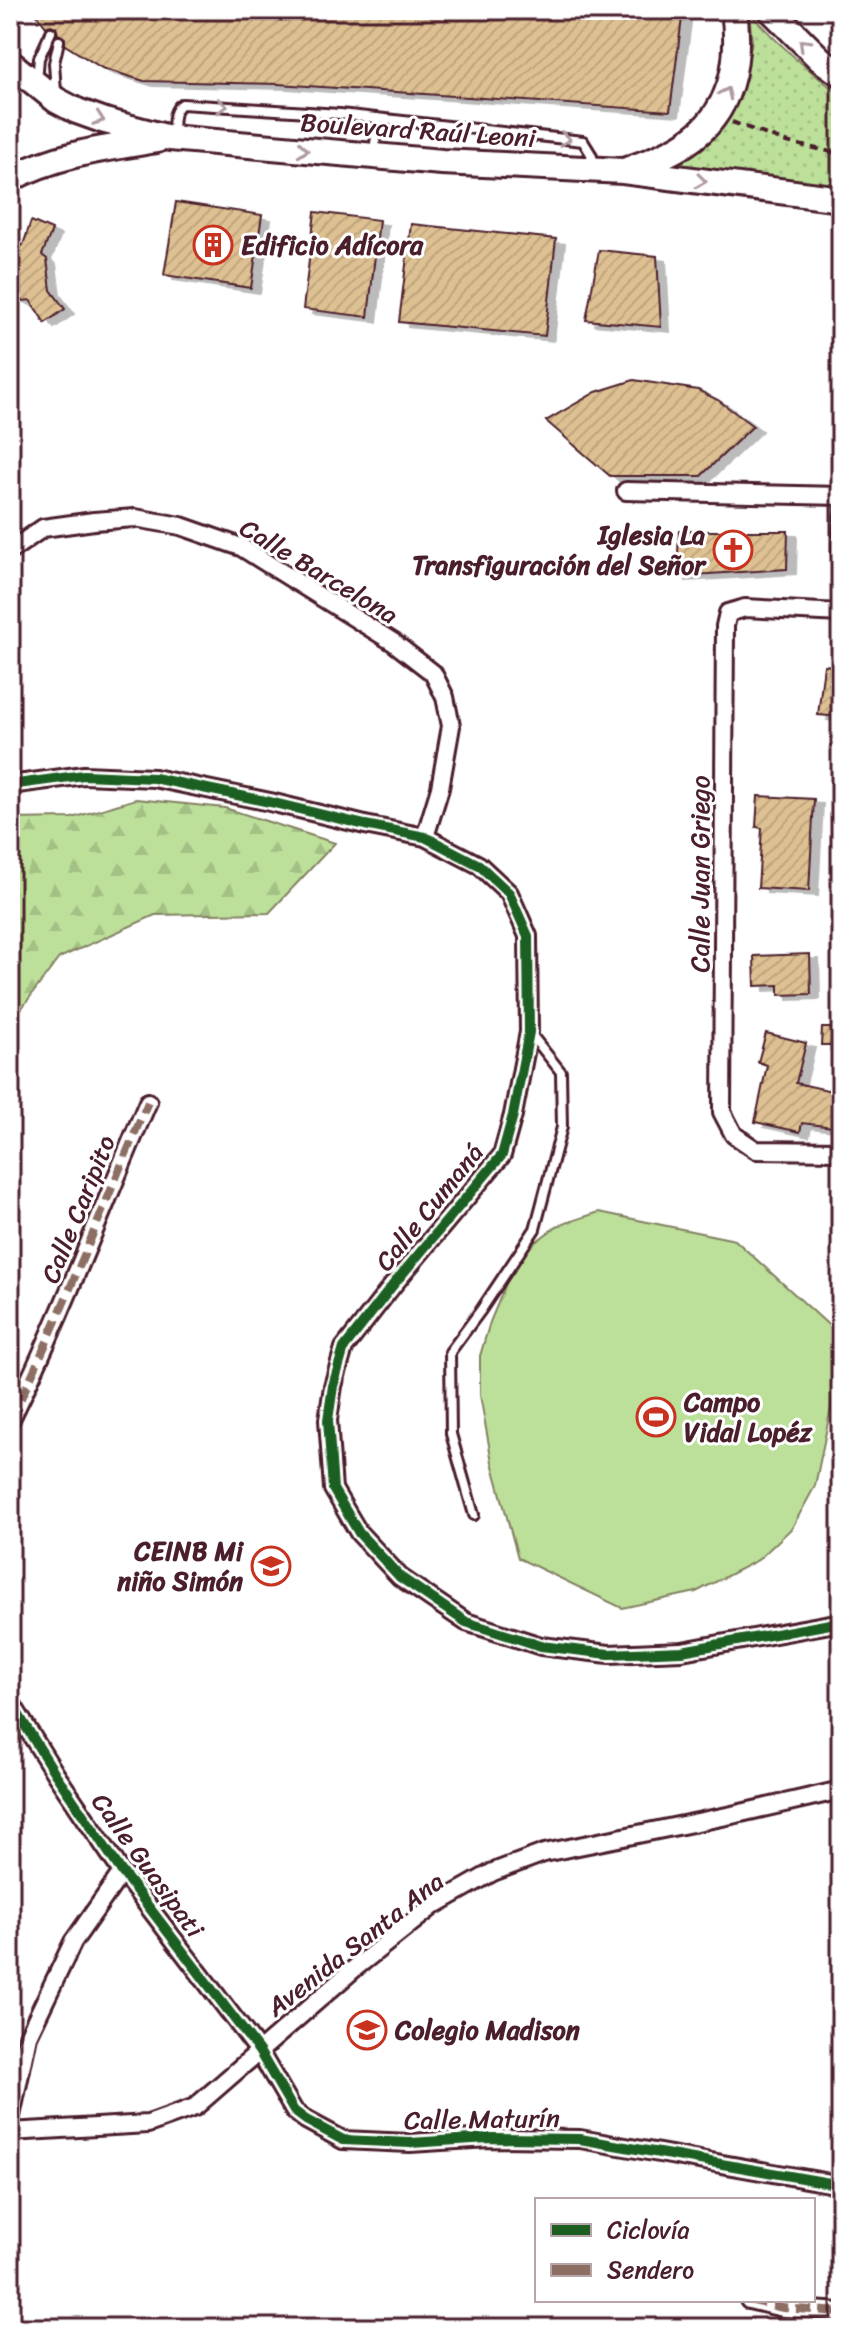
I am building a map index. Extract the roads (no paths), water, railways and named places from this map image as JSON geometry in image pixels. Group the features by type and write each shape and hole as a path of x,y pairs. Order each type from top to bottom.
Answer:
{"main road":[{"path":"623,171 687,143 707,126 735,73 737,46 734,10"},
{"path":"771,10 820,59 841,74"},
{"name":"Boulevard Raúl Leoni","path":"10,63 47,93 77,111 171,138 374,156 623,171 841,199"},
{"path":"10,179 55,160 171,138"}],"street":[{"path":"626,491 841,496"},
{"name":"Calle Barcelona","path":"10,551 43,528 135,518 181,526 241,547 393,642 433,673 445,697 451,726 440,788 425,837"},
{"name":"Calle Juan Griego","path":"841,613 745,608 728,613 725,626 722,1112 734,1135 756,1150 841,1151"},
{"name":"Calle Cumaná","path":"10,785 84,775 154,778 270,802 425,837 479,865 509,893 528,936 529,1032 502,1155 344,1348 333,1386 328,1420 333,1489 359,1533 400,1577 466,1622 541,1646 609,1654 682,1651 841,1622"},
{"name":"Calle Caripito","path":"10,1421 77,1277 148,1102"},
{"name":"Calle Guasipati","path":"10,1701 122,1872 259,2051"},
{"name":"Avenida Santa Ana","path":"10,2132 148,2124 195,2107 355,1968 433,1906 493,1872 544,1853 841,1790"},
{"path":"10,2121 28,2036 73,1942 122,1872"},
{"name":"Calle Maturín","path":"259,2051 294,2111 343,2140 410,2143 489,2138 580,2139 841,2185"},
{"path":"758,2302 783,2308 841,2312"}],"lane":[{"path":"47,93 39,58 51,32"},
{"path":"47,93 59,41"},
{"path":"171,138 174,114 182,104 378,118 583,141 596,170"},
{"path":"374,156 378,118"},
{"path":"841,496 837,555 841,555"},
{"path":"474,1515 451,1434 450,1352 535,1229 562,1127 561,1072 529,1032"}],"place":[{"name":"Edificio Adícora","path":"213,245"},
{"name":"Iglesia La Transfiguración del Señor","path":"733,550"},
{"name":"Campo Vidal Lopéz","path":"656,1417"},
{"name":"CEINB Mi niño Simón","path":"271,1566"},
{"name":"Colegio Madison","path":"367,2030"}]}
